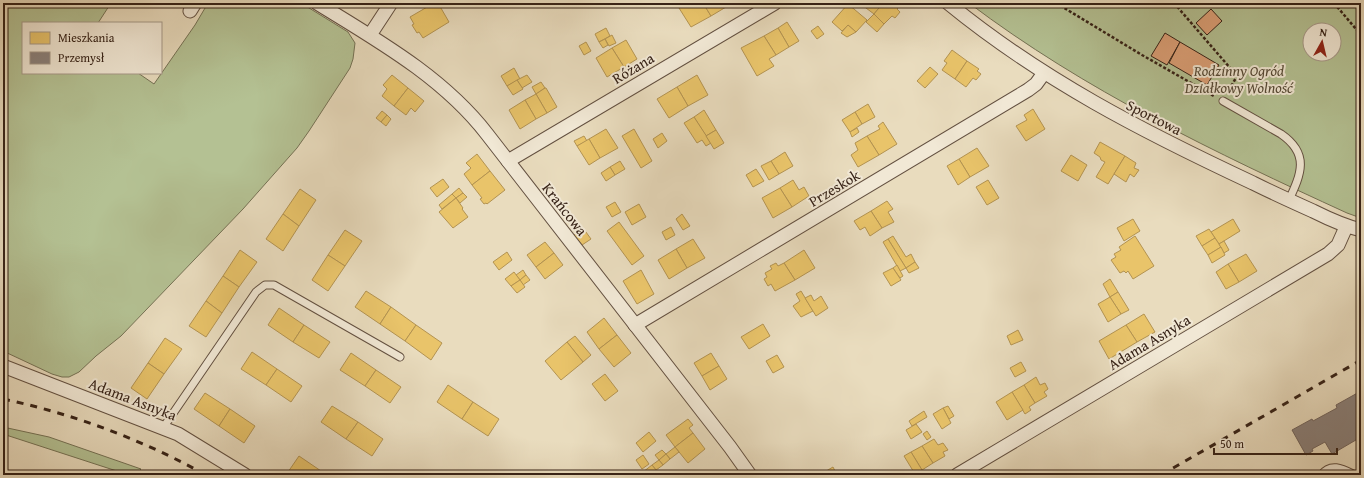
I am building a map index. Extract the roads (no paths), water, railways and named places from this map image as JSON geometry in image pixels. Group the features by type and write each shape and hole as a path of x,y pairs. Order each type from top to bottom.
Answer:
{"street":[{"name":"Krańcowa","path":"317,3 370,35 421,72 452,97 475,119 730,447 750,475"},
{"path":"370,35 391,3"},
{"name":"Różana","path":"508,161 775,3"},
{"name":"Sportowa","path":"948,3 997,41 1092,103 1136,127 1346,227 1361,230"},
{"name":"Przeskok","path":"635,325 1028,90 1036,84 1044,73"},
{"name":"Adama Asnyka","path":"957,475 1328,254 1338,245 1346,227"},
{"name":"Adama Asnyka","path":"3,366 178,434 245,475"}],"lane":[{"path":"1223,101 1281,134 1295,147 1300,159 1301,168 1298,180 1289,200"},
{"path":"163,428 256,292 265,285 274,285 400,357"},
{"path":"1321,475 1328,469 1336,467 1342,468 1355,475"}],"railway":[{"path":"1161,475 1361,360"},
{"path":"3,399 82,420 158,450 206,475"}],"park label":[{"name":"Rodzinny Ogród Działkowy Wolność","path":"1239,78"}]}
